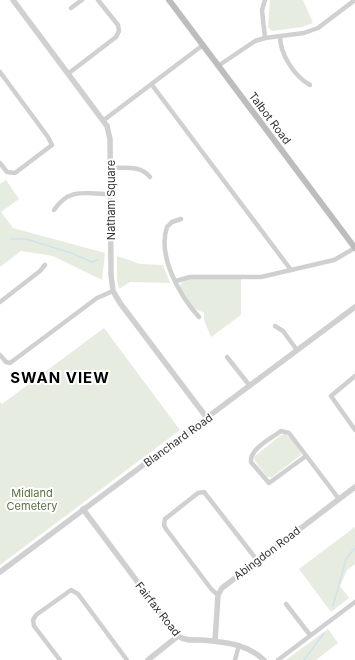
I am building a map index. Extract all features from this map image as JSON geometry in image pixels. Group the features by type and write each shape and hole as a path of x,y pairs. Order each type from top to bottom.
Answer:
{"main road":[{"name":"Talbot Road","path":"169,0 355,248"}],"street":[{"name":"Natham Square","path":"13,0 104,120 110,139 111,275 113,291"},
{"path":"71,8 82,0"},
{"path":"68,73 116,37 119,32 118,25 98,0"},
{"path":"265,0 262,10 265,38"},
{"path":"218,66 244,47 265,38 304,33 318,28 355,0"},
{"path":"280,36 280,49 284,56 303,81 310,85"},
{"path":"104,120 203,45"},
{"path":"0,72 48,137 52,145 15,173 7,172 0,163"},
{"path":"152,85 292,270"},
{"path":"111,168 137,168 143,170 150,177"},
{"path":"54,210 61,201 70,194 110,194"},
{"path":"181,219 169,224 165,230 167,258 180,293 199,317"},
{"path":"176,282 190,277 261,277 334,260 355,248"},
{"path":"0,302 40,272 45,265"},
{"path":"0,355 6,362 10,363 97,298 113,291 207,418"},
{"name":"Blanchard Road","path":"0,572 355,307"},
{"path":"275,326 283,331 297,350"},
{"path":"227,356 250,386"},
{"path":"355,376 331,396 355,430"},
{"path":"306,456 269,483 251,462 250,457 253,452 284,430 289,433 339,499"},
{"name":"Abingdon Road","path":"218,595 225,585 355,487"},
{"path":"215,641 218,595 212,590 166,528 164,525 165,519 198,493 204,492 257,560"},
{"name":"Fairfax Road","path":"83,509 178,636 184,639 215,641 239,645 254,652 264,660"},
{"path":"60,660 34,626 33,620 36,615 71,590 78,594 128,660"},
{"path":"278,660 355,602"},
{"path":"286,604 310,636"},
{"path":"148,660 178,636"},
{"path":"235,660 239,645"}],"green space":[{"path":"270,0 303,0 313,23 302,27 272,31 268,27"},
{"path":"6,180 19,199 1,212 13,228 105,253 102,280 53,256 21,251 0,267 0,184"},
{"path":"117,256 140,264 163,265 170,283 130,282 119,289 117,280"},
{"path":"190,279 241,279 241,315 211,337 204,320 204,313 194,308 180,287 182,282"},
{"name":"Midland Cemetery","path":"104,328 180,430 0,565 0,402 2,404"},
{"path":"285,434 295,443 301,455 272,477 267,477 255,461 254,457 281,435"},
{"path":"355,527 355,564 347,570 340,586 349,598 331,612 299,569"},
{"path":"328,629 338,643 316,660 286,660"}],"waterway":[{"path":"10,239 26,239 71,253 92,262 98,260"},
{"path":"333,606 346,559 355,548"},
{"path":"304,660 324,633"}],"district":[{"name":"SWAN VIEW","path":"60,377"}]}
